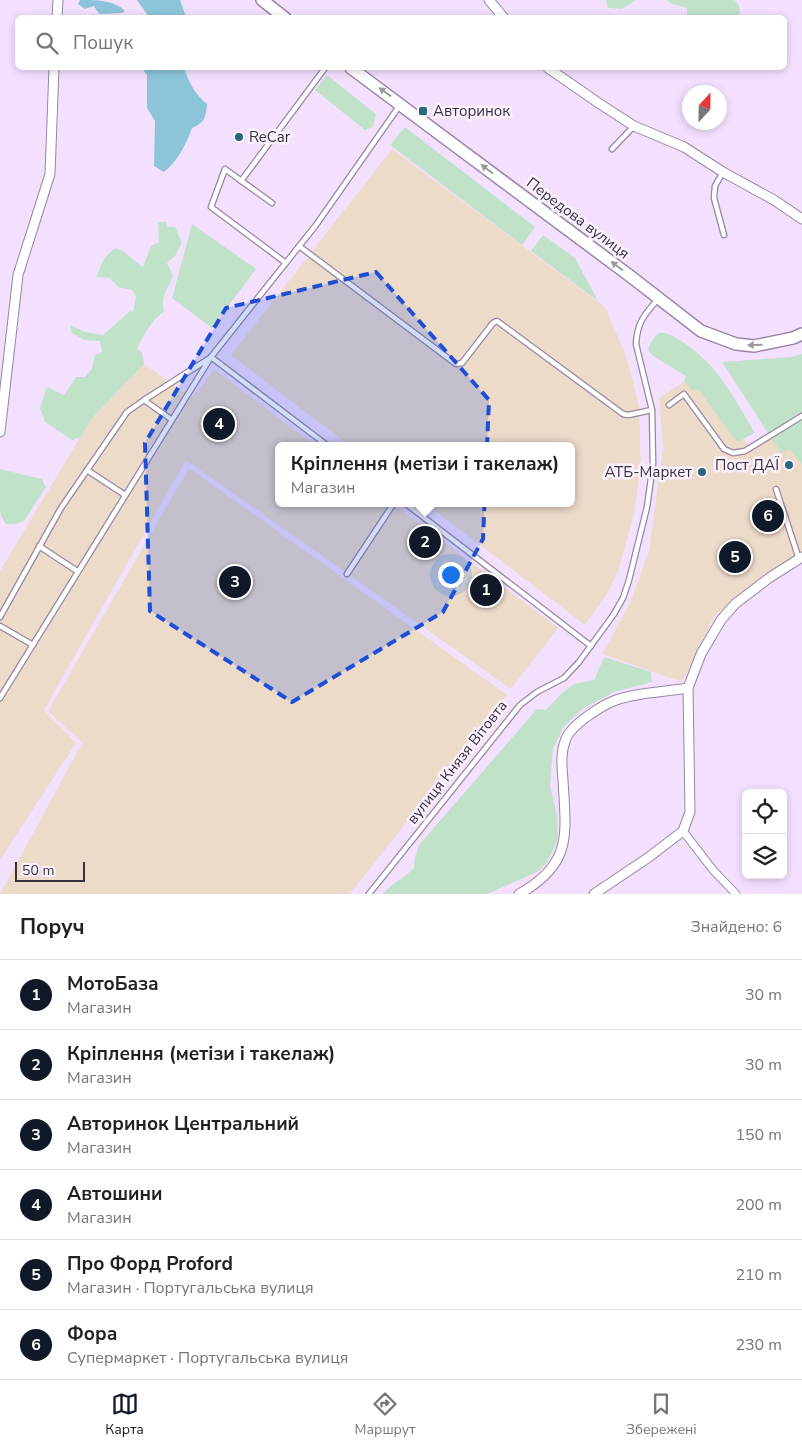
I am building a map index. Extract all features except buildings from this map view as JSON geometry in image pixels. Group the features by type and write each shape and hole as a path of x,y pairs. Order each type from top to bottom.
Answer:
{"street":[{"path":"57,15 58,0"},
{"path":"262,0 281,15"},
{"path":"489,0 502,15"},
{"path":"0,432 18,275 50,174 54,70"},
{"name":"Передова вулиця","path":"354,70 701,332 736,344 754,346 793,338 802,334"},
{"path":"551,70 634,126 684,146 723,172 774,200 802,219"},
{"path":"594,894 649,857 683,831 690,812 688,688 701,654 721,620 735,604 769,578 800,558"},
{"path":"519,894 544,879 555,863 564,842 566,821 561,756 566,737 582,720 616,700 688,688"},
{"path":"683,831 713,870 736,894"}],"lane":[{"path":"242,181 324,70"},
{"path":"0,698 211,357 299,246 401,104"},
{"path":"612,148 634,126"},
{"path":"272,203 226,169 211,206 286,263"},
{"path":"723,172 715,186 714,198 724,235"},
{"path":"299,246 456,364 462,363 493,323 497,321 623,414 628,415 652,410"},
{"name":"вулиця Князя Вітовта","path":"369,894 520,705 537,692 564,678 591,646 623,598 647,507 653,464 652,410 636,344 638,325 658,298"},
{"path":"0,617 60,508 127,412 211,357"},
{"path":"211,357 323,442"},
{"path":"669,406 684,394 724,449 733,453 745,451 802,416"},
{"path":"144,400 172,420"},
{"path":"87,470 124,496"},
{"path":"776,489 800,558"},
{"path":"346,574 391,507"},
{"path":"409,507 591,646"},
{"path":"40,546 77,571"},
{"path":"0,626 33,644"}],"highlighted area":[{"path":"376,272 489,400 483,539 443,612 292,702 150,611 145,443 226,308"}],"shaded area":[{"path":"392,149 605,307 625,353 639,405 641,465 634,514 619,569 607,594 585,625 430,507 575,507 575,442 345,442 231,355"},
{"path":"144,364 192,398 214,369 311,442 275,442 275,507 397,507 558,628 511,689 186,460 44,710 76,743 0,860 0,571 91,419"},
{"path":"697,373 751,449 802,419 802,553 767,572 714,617 682,682 602,654 629,605 649,551 663,448 659,398"},
{"path":"189,468 507,695 350,894 0,894 82,743 48,711"}],"green space":[{"path":"606,0 636,0 622,9 608,8"},
{"path":"667,0 734,0 739,5 740,13 738,15 687,15 687,8 670,3"},
{"path":"327,75 376,114 373,127 365,130 315,90"},
{"path":"405,127 535,227 522,245 390,145"},
{"path":"158,222 166,222 168,227 175,227 182,243 175,256 167,263 173,276 165,293 163,301 164,311 148,328 137,349 142,352 144,364 91,419 81,437 72,440 45,422 40,408 47,387 64,395 76,377 85,377 92,369 95,355 102,352 100,341 84,340 72,333 70,325 85,332 103,335 130,311 133,312 136,297 132,290 118,287 110,278 97,277 98,272 103,261 115,248 123,251 143,267 151,246 159,242"},
{"path":"192,224 256,269 212,328 172,298"},
{"path":"543,235 575,258 598,301 531,251"},
{"path":"658,333 674,337 704,358 723,381 755,433 737,442 699,390 692,390 684,381 686,376 653,356 648,350"},
{"path":"802,354 801,464 790,449 781,453 722,362 791,357"},
{"path":"0,469 42,479 46,487 24,521 17,524 6,524 1,516"},
{"path":"604,657 651,672 652,682 614,692 582,709 563,728 553,749 550,786 557,816 558,839 547,862 537,872 487,894 383,894 414,868 419,845 537,709 546,710 561,694 574,684 594,680"}],"water":[{"path":"80,0 111,3 125,11 122,13 100,14 94,6 85,9 78,4"},
{"path":"137,0 180,0 185,15 148,15"},
{"path":"143,70 185,70 193,88 207,104 204,119 200,124 192,128 181,152 164,172 154,166 155,121 147,108 147,75"}],"place":[{"name":"Авторинок","path":"423,111"},
{"name":"ReCar","path":"239,137"},
{"name":"Автошини","path":"219,424"},
{"name":"Пост ДАЇ","path":"789,465"},
{"name":"АТБ-Маркет","path":"702,472"},
{"name":"Фора","path":"768,516"},
{"name":"Кріплення (метізи і такелаж)","path":"425,542"},
{"name":"Про Форд Proford","path":"735,557"},
{"name":"Авторинок Центральний","path":"235,582"},
{"name":"МотоБаза","path":"486,590"}]}
